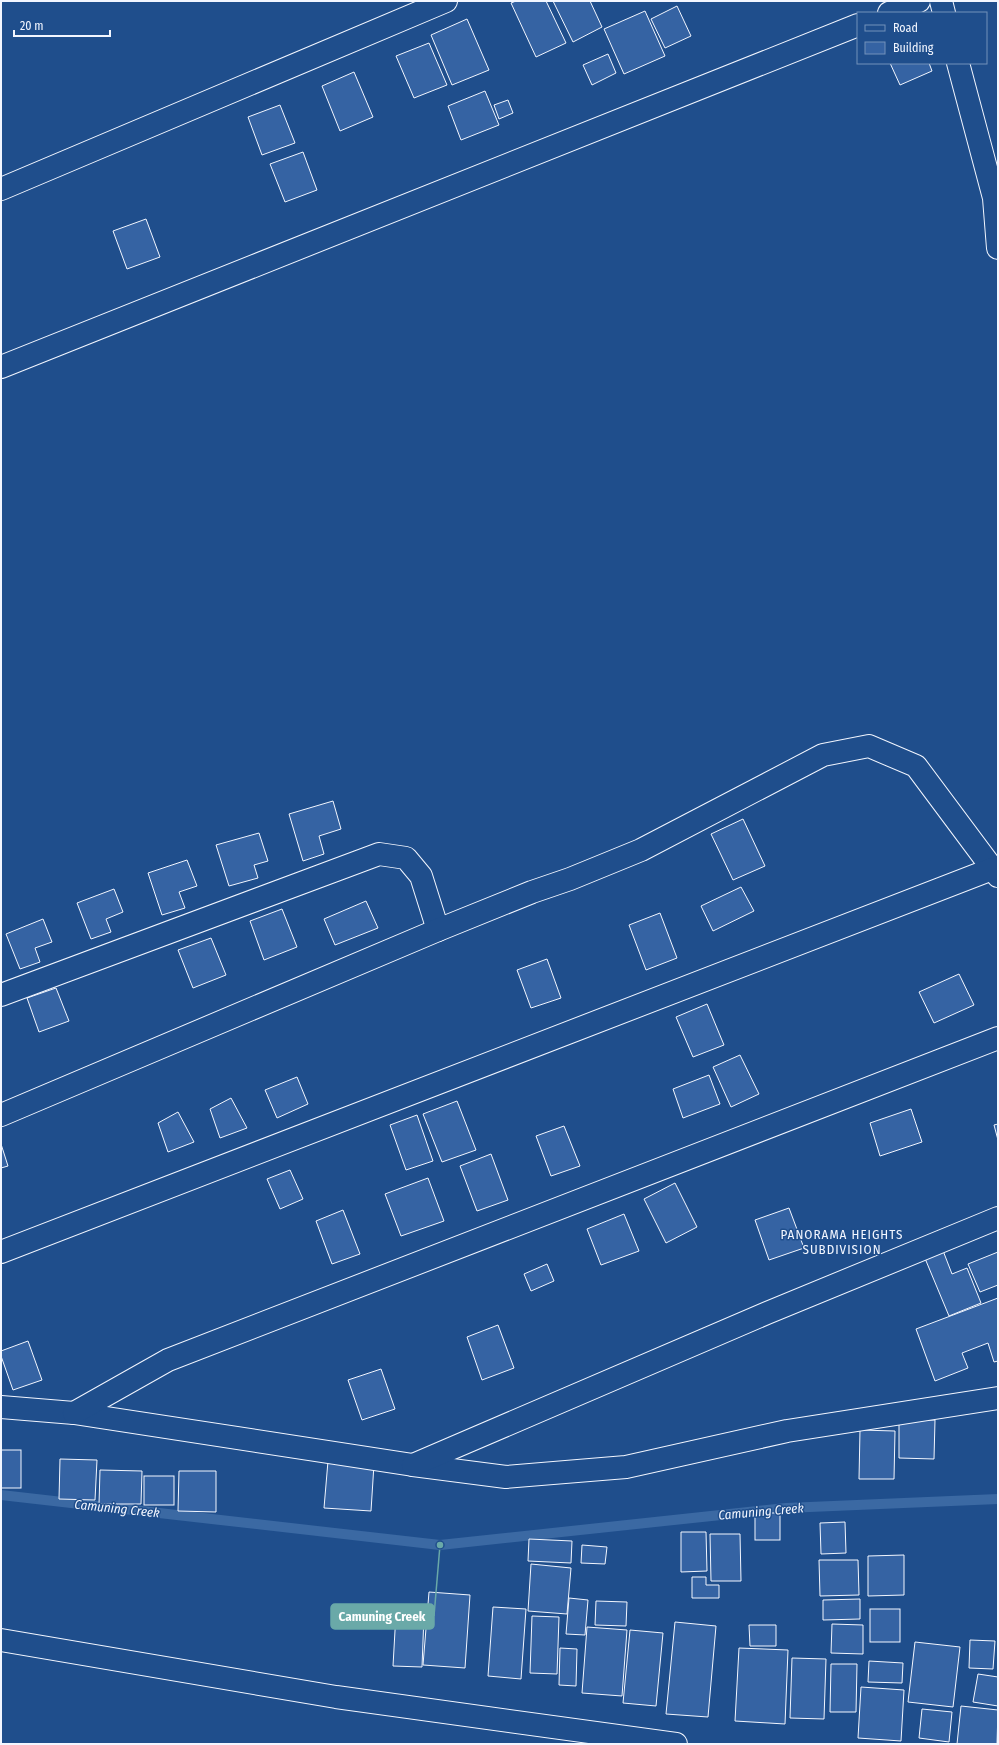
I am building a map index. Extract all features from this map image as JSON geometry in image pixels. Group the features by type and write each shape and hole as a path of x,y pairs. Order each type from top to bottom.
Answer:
{"street":[{"path":"1,189 446,1"},
{"path":"892,12 919,1"},
{"path":"941,1 944,12"},
{"path":"1,367 857,25"},
{"path":"958,64 996,199 998,248"},
{"path":"1,1115 438,930 641,850 823,755 869,746 916,766 995,872 1,1252"},
{"path":"1,995 379,854 406,858 421,876 438,930"},
{"path":"74,1413 168,1360 998,1038"},
{"path":"413,1465 767,1313 998,1218"},
{"path":"1,1407 74,1413 413,1465 506,1477 626,1467 787,1430 998,1398"},
{"path":"1,1640 336,1696 676,1744"}],"building":[{"path":"516,1 546,1 566,43 536,57 511,3"},
{"path":"553,1 590,1 602,27 573,42"},
{"path":"677,6 691,36 665,48 651,19"},
{"path":"645,11 665,56 624,74 604,29"},
{"path":"467,19 489,70 452,85 431,35"},
{"path":"429,43 447,85 414,98 396,56"},
{"path":"608,54 616,73 592,85 583,65"},
{"path":"890,64 929,64 932,71 900,85"},
{"path":"354,72 373,117 340,131 322,86"},
{"path":"485,91 499,125 461,140 448,106"},
{"path":"508,100 513,113 499,119 494,105"},
{"path":"280,105 295,143 262,155 248,117"},
{"path":"303,152 317,190 285,202 270,164"},
{"path":"146,219 160,257 127,269 113,231"},
{"path":"333,801 341,829 319,836 324,854 303,861 289,814"},
{"path":"743,819 765,866 733,880 711,834"},
{"path":"259,833 268,861 254,865 258,878 229,886 216,845"},
{"path":"187,860 197,886 179,892 185,908 162,915 148,873"},
{"path":"741,887 754,911 713,931 701,906"},
{"path":"114,889 123,912 106,919 111,932 91,939 77,903"},
{"path":"366,901 378,928 335,945 324,919"},
{"path":"282,909 297,947 264,960 250,921"},
{"path":"660,913 677,958 646,970 629,925"},
{"path":"43,919 52,942 35,948 40,962 20,969 6,934"},
{"path":"211,938 226,975 193,988 178,950"},
{"path":"547,959 561,998 531,1008 517,970"},
{"path":"959,974 974,1005 934,1023 919,992"},
{"path":"56,988 69,1021 39,1032 27,998"},
{"path":"707,1004 724,1045 693,1057 676,1017"},
{"path":"740,1055 759,1094 731,1107 713,1067"},
{"path":"709,1075 720,1104 683,1118 673,1089"},
{"path":"297,1077 308,1104 277,1118 265,1090"},
{"path":"231,1098 247,1128 220,1138 210,1109"},
{"path":"457,1101 476,1150 442,1162 423,1114"},
{"path":"911,1109 922,1142 880,1156 870,1123"},
{"path":"178,1112 194,1142 168,1152 158,1123"},
{"path":"417,1115 433,1161 406,1170 390,1125"},
{"path":"998,1124 998,1140 994,1125"},
{"path":"564,1126 580,1166 551,1176 536,1136"},
{"path":"1,1144 8,1166 1,1168"},
{"path":"491,1154 508,1200 477,1211 460,1166"},
{"path":"290,1170 303,1199 280,1209 267,1179"},
{"path":"428,1178 444,1221 401,1236 385,1194"},
{"path":"675,1183 697,1227 666,1243 644,1199"},
{"path":"789,1208 804,1248 769,1260 755,1220"},
{"path":"343,1210 360,1254 332,1264 316,1221"},
{"path":"624,1214 639,1251 601,1265 587,1229"},
{"path":"942,1248 952,1274 967,1268 981,1303 949,1316 924,1256"},
{"path":"998,1252 998,1285 980,1292 968,1264"},
{"path":"547,1264 554,1281 531,1291 524,1274"},
{"path":"998,1298 998,1361 994,1362 988,1343 962,1353 968,1368 935,1381 916,1329"},
{"path":"498,1325 514,1368 482,1380 467,1337"},
{"path":"28,1341 42,1380 13,1390 1,1356 1,1351"},
{"path":"381,1369 395,1409 362,1420 348,1380"},
{"path":"899,1420 935,1420 934,1459 899,1458"},
{"path":"860,1430 895,1431 894,1479 859,1479"},
{"path":"1,1450 21,1450 21,1488 1,1488"},
{"path":"60,1459 97,1460 95,1500 59,1499"},
{"path":"328,1461 374,1464 371,1511 324,1508"},
{"path":"100,1470 142,1471 141,1504 99,1504"},
{"path":"179,1471 216,1471 216,1512 178,1511"},
{"path":"144,1476 174,1476 174,1505 144,1505"},
{"path":"755,1513 780,1513 780,1540 755,1540"},
{"path":"845,1522 846,1553 821,1554 820,1523"},
{"path":"681,1532 706,1532 707,1571 681,1572"},
{"path":"710,1534 740,1534 741,1581 711,1581"},
{"path":"529,1539 572,1541 571,1563 528,1561"},
{"path":"582,1545 607,1547 605,1564 581,1563"},
{"path":"904,1555 904,1595 868,1596 868,1556"},
{"path":"819,1560 858,1560 859,1595 820,1596"},
{"path":"531,1564 571,1568 567,1614 528,1611"},
{"path":"692,1577 706,1577 706,1585 719,1585 719,1598 692,1598"},
{"path":"429,1592 470,1595 465,1668 423,1665"},
{"path":"569,1598 588,1600 585,1635 566,1634"},
{"path":"860,1599 860,1619 823,1620 823,1600"},
{"path":"596,1601 627,1602 626,1626 595,1625"},
{"path":"493,1607 526,1609 521,1679 488,1676"},
{"path":"870,1609 900,1609 900,1642 870,1642"},
{"path":"396,1613 424,1615 422,1667 393,1666"},
{"path":"532,1616 559,1617 557,1674 530,1673"},
{"path":"675,1622 716,1626 708,1717 666,1714"},
{"path":"832,1624 863,1625 863,1654 831,1653"},
{"path":"749,1625 776,1625 776,1646 750,1646"},
{"path":"587,1627 627,1630 622,1696 582,1693"},
{"path":"630,1630 663,1633 656,1706 623,1703"},
{"path":"970,1640 995,1641 993,1669 969,1668"},
{"path":"915,1642 960,1647 953,1707 908,1702"},
{"path":"560,1648 577,1649 576,1686 559,1685"},
{"path":"739,1648 788,1650 785,1724 735,1721"},
{"path":"792,1658 826,1659 824,1719 790,1718"},
{"path":"869,1661 903,1663 902,1683 868,1682"},
{"path":"831,1664 857,1664 856,1712 830,1712"},
{"path":"978,1674 998,1677 998,1706 973,1702"},
{"path":"861,1687 904,1690 901,1741 858,1738"},
{"path":"961,1706 998,1710 997,1744 957,1744"},
{"path":"922,1709 952,1712 949,1742 919,1738"}],"waterway":[{"name":"Camuning Creek","path":"1,1495 440,1545 786,1508 998,1499"}],"place":[{"name":"Camuning Creek","path":"440,1545"}],"district":[{"name":"PANORAMA HEIGHTS SUBDIVISION","path":"842,1242"}]}
